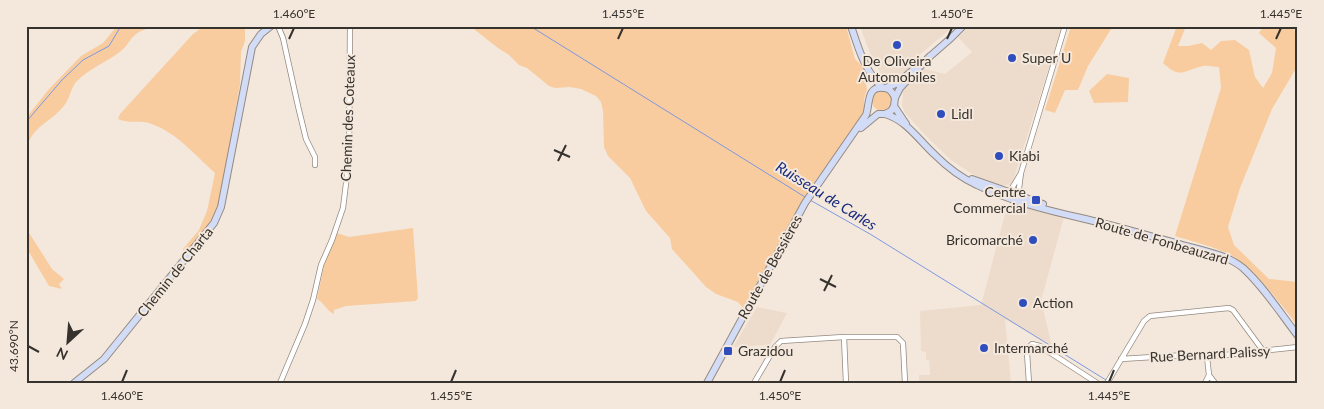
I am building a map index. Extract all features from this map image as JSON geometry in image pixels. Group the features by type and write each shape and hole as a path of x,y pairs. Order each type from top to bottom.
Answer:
{"street":[{"name":"Chemin de Charta","path":"74,383 96,367 110,352 214,223 221,207 252,47 260,34 271,26"},
{"path":"278,26 283,38 306,139 315,157 315,165"},
{"name":"Chemin des Coteaux","path":"280,383 311,306 321,265 343,208 350,159 350,26"},
{"path":"852,26 859,50 869,72 884,88 892,92 895,98"},
{"path":"952,38 963,26"},
{"path":"871,93 877,88 896,84 968,26"},
{"path":"1013,196 1065,26"},
{"path":"909,129 894,106 895,98 900,88 930,56"},
{"name":"Route de Bessières","path":"706,382 805,202 866,115 871,93 869,72"},
{"path":"869,105 874,111 895,118 909,129"},
{"name":"Route de Bessières","path":"854,134 882,114 891,111 894,106"},
{"name":"Route de Fonbeauzard","path":"909,129 935,155 973,184 1082,218 1217,255 1235,263 1258,284 1298,336"},
{"path":"1013,196 1021,173"},
{"path":"1107,383 1144,321 1150,316 1223,308 1233,310 1264,352"},
{"path":"844,337 846,383"},
{"path":"754,383 775,347 781,341 844,337 900,338 903,343 905,383"},
{"path":"1029,383 1027,349 1032,344 1040,346 1097,383"},
{"name":"Rue Bernard Palissy","path":"1121,359 1186,355 1207,357 1298,347"},
{"path":"1207,357 1209,375 1215,383"},
{"path":"1205,383 1209,375"}],"shaded area":[{"path":"117,26 147,26 146,29 134,36 125,48 86,73 76,82 66,103 38,129 29,140 26,149 26,118 49,89 81,56 103,43"},
{"path":"204,26 245,26 245,41 241,52 240,84 218,211 210,226 183,257 183,249 199,230 207,211 215,173 184,144 167,132 149,123 118,119 120,114 193,34"},
{"path":"470,26 846,26 855,59 862,66 867,89 864,99 864,114 810,188 743,308 738,302 716,294 706,287 672,249 670,238 646,211 630,178 608,156 604,147 603,111 601,102 596,96 581,89 549,86"},
{"path":"860,26 954,26 917,57 925,69 945,74 972,52 958,37 970,26 1062,26 1012,184 1002,186 972,174 951,160 928,138 905,113 902,106 903,94 889,80 883,78 869,51"},
{"path":"1071,26 1113,26 1088,66 1078,90 1065,90 1055,113 1045,110"},
{"path":"1177,26 1186,26 1178,46 1202,43 1211,50 1221,41 1235,40 1249,50 1255,77 1263,88 1272,73 1276,48 1259,33 1264,26 1291,26 1298,35 1298,65 1272,109 1240,188 1228,227 1234,245 1269,279 1298,282 1298,326 1268,289 1243,263 1220,250 1175,236 1221,88 1219,67 1203,66 1179,72 1174,71 1163,63"},
{"path":"1107,74 1129,78 1128,102 1094,103 1089,91"},
{"path":"878,91 886,91 892,97 892,105 886,111 878,111 872,105 872,97"},
{"path":"1011,201 1064,217 1041,301 1052,346 1005,319 1011,383 919,383 919,375 930,375 929,360 926,360 926,352 921,351 920,311 981,305 1005,214"},
{"path":"26,228 52,269 64,279 59,284 62,289 49,286 26,247"},
{"path":"413,228 418,298 416,301 346,306 334,310 334,314 317,299 325,261 337,233 349,237"},
{"path":"757,307 787,313 770,345 733,347"}],"waterway":[{"name":"Ruisseau de Carles","path":"26,122 62,80 83,60 109,46 121,26"},
{"name":"Ruisseau de Carles","path":"530,26 805,197"},
{"name":"Ruisseau de Carles","path":"810,200 870,234 1106,380"}],"place":[{"name":"De Oliveira Automobiles","path":"897,45"},
{"name":"Super U","path":"1012,58"},
{"name":"Lidl","path":"941,114"},
{"name":"Kiabi","path":"999,156"},
{"name":"Centre Commercial","path":"1036,200"},
{"name":"Bricomarché","path":"1033,240"},
{"name":"Action","path":"1023,303"},
{"name":"Intermarché","path":"984,348"},
{"name":"Grazidou","path":"728,351"}]}
